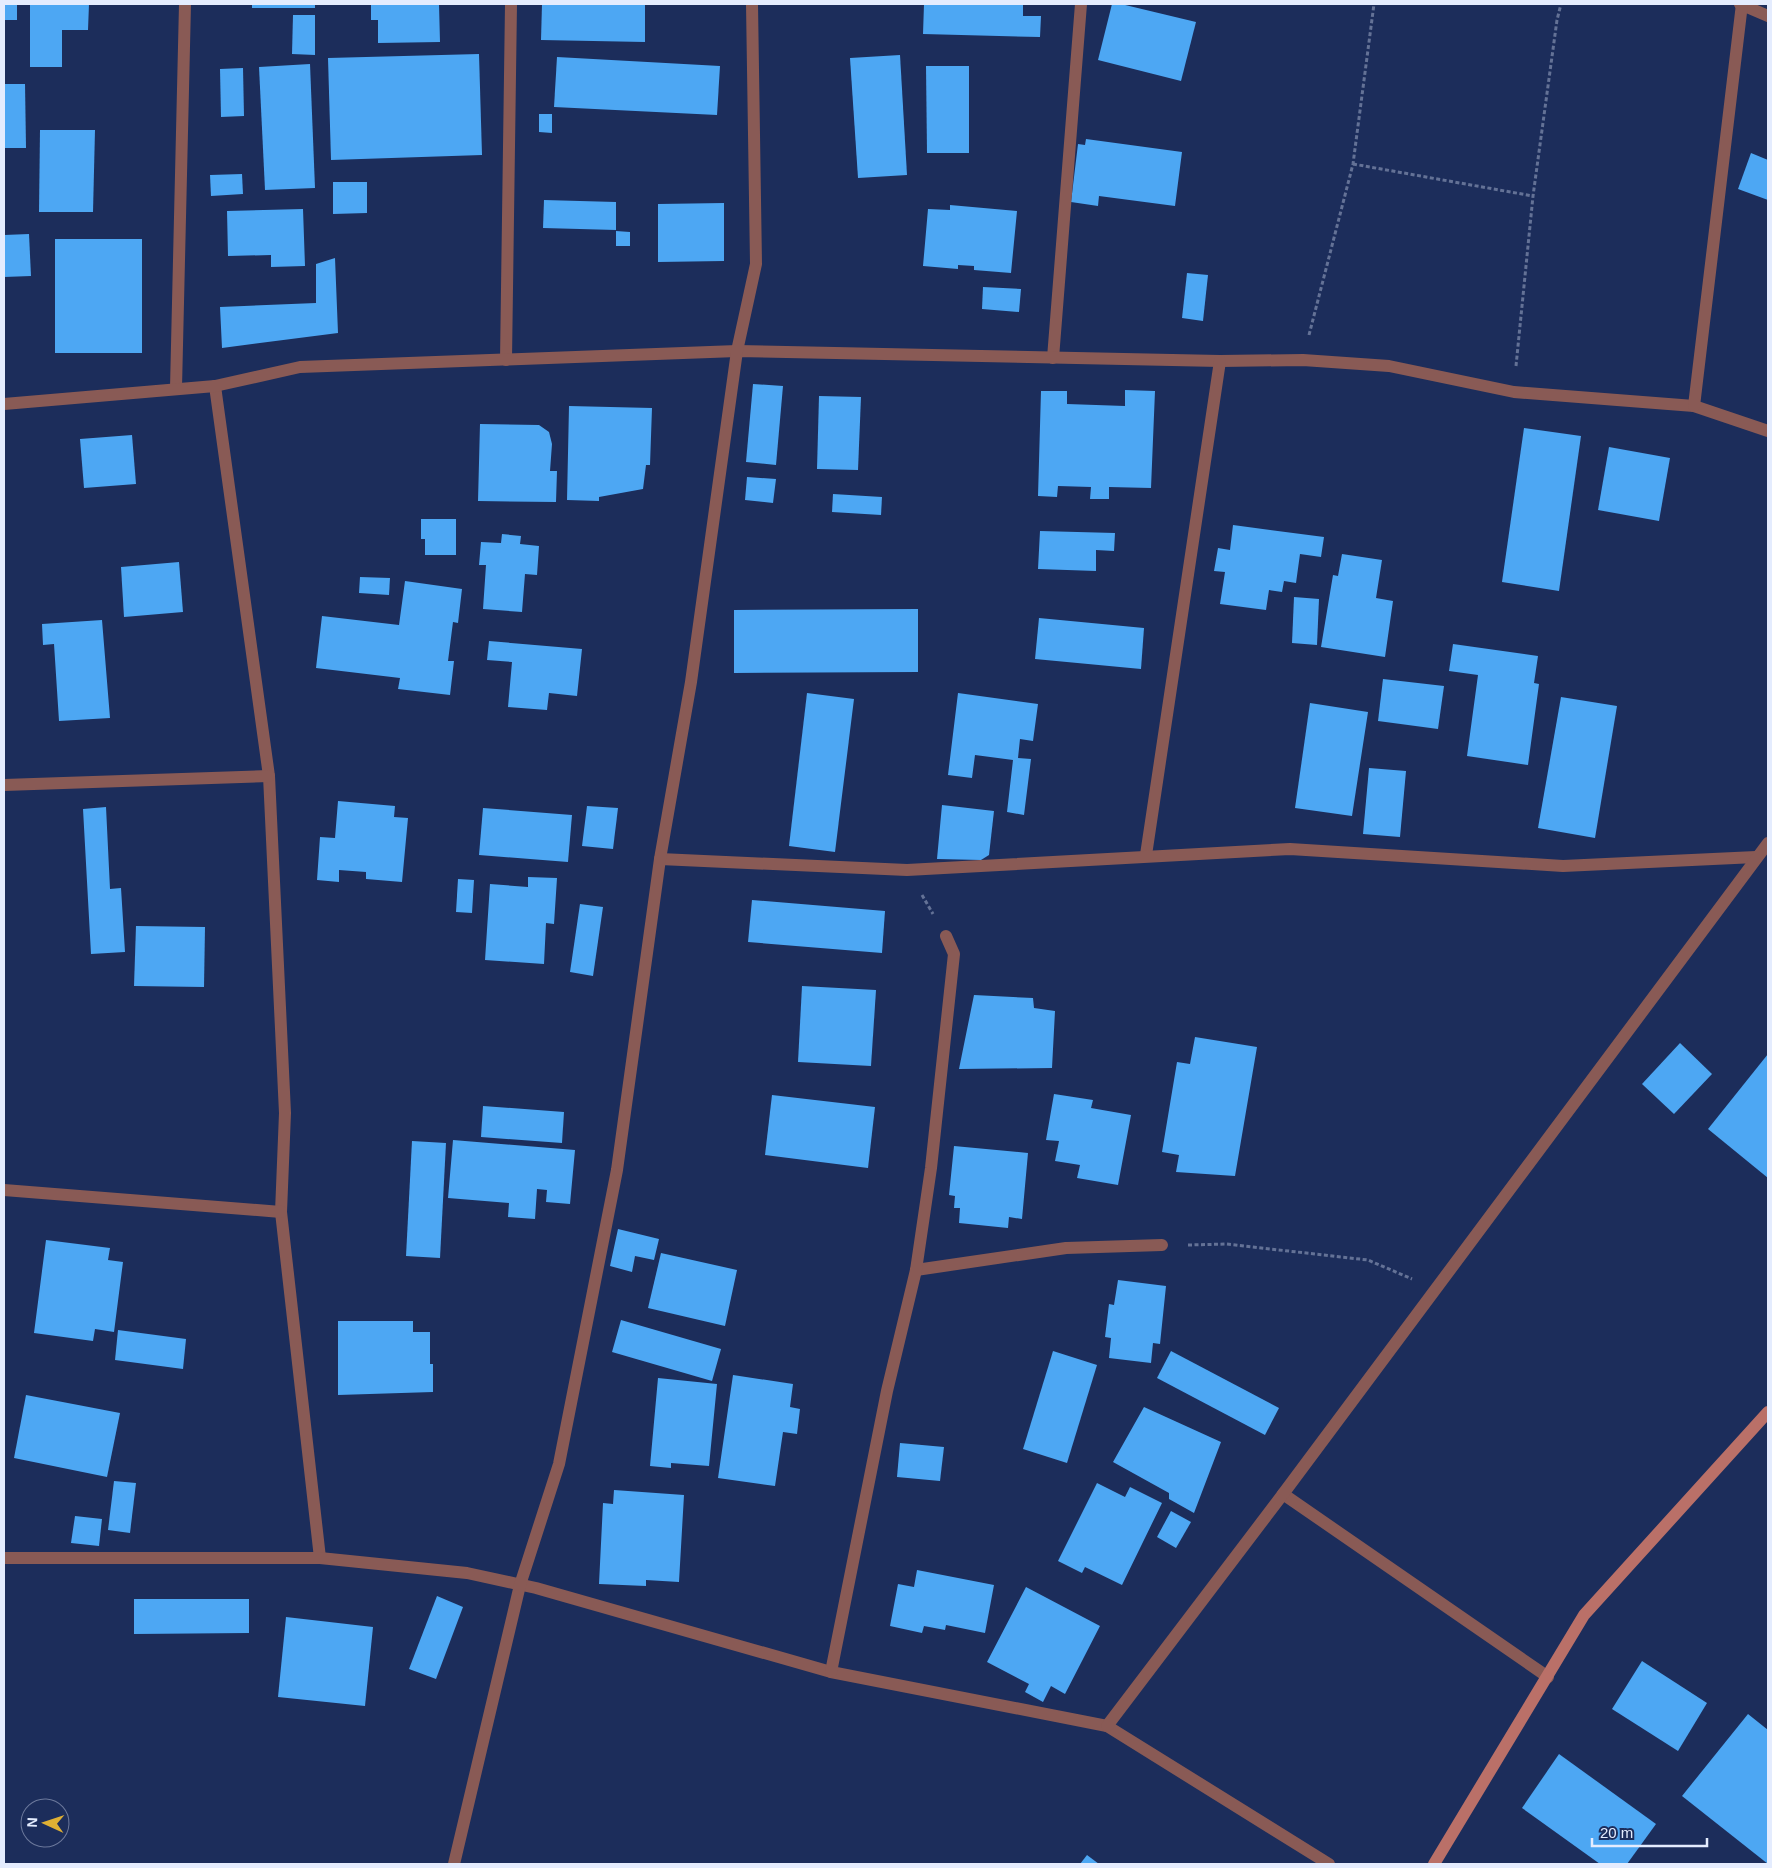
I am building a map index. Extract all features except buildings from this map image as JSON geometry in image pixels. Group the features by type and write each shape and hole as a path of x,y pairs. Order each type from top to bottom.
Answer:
{"street":[{"path":"176,388 185,4"},
{"path":"506,360 510,4"},
{"path":"454,1864 520,1585 559,1464 615,1180 660,859 691,682 737,351 756,264 752,4"},
{"path":"1053,358 1081,4"},
{"path":"1694,406 1741,4 1768,16"},
{"path":"4,404 215,386 300,367 737,351 1220,362 1303,360 1388,366 1514,392 1694,406 1768,431"},
{"path":"1146,855 1220,362"},
{"path":"215,386 269,776 285,1113 281,1212 320,1558"},
{"path":"4,785 269,776"},
{"path":"1107,1726 1283,1494 1768,843"},
{"path":"660,859 907,870 1146,855 1290,849 1563,866 1756,858"},
{"path":"831,1672 887,1391 916,1270 931,1168 954,954 946,936"},
{"path":"4,1190 281,1212"},
{"path":"916,1270 1066,1248 1162,1245"},
{"path":"1434,1864 1584,1615 1768,1412"},
{"path":"1283,1494 1548,1677"},
{"path":"4,1558 320,1558 466,1573 520,1585 831,1672 1107,1726 1330,1864"}],"path":[{"path":"1303,360 1353,164 1374,4"},
{"path":"1514,392 1533,196 1557,20 1561,4"},
{"path":"1353,164 1533,196"},
{"path":"907,870 946,936"},
{"path":"1162,1245 1226,1244 1368,1260 1436,1289"}]}
